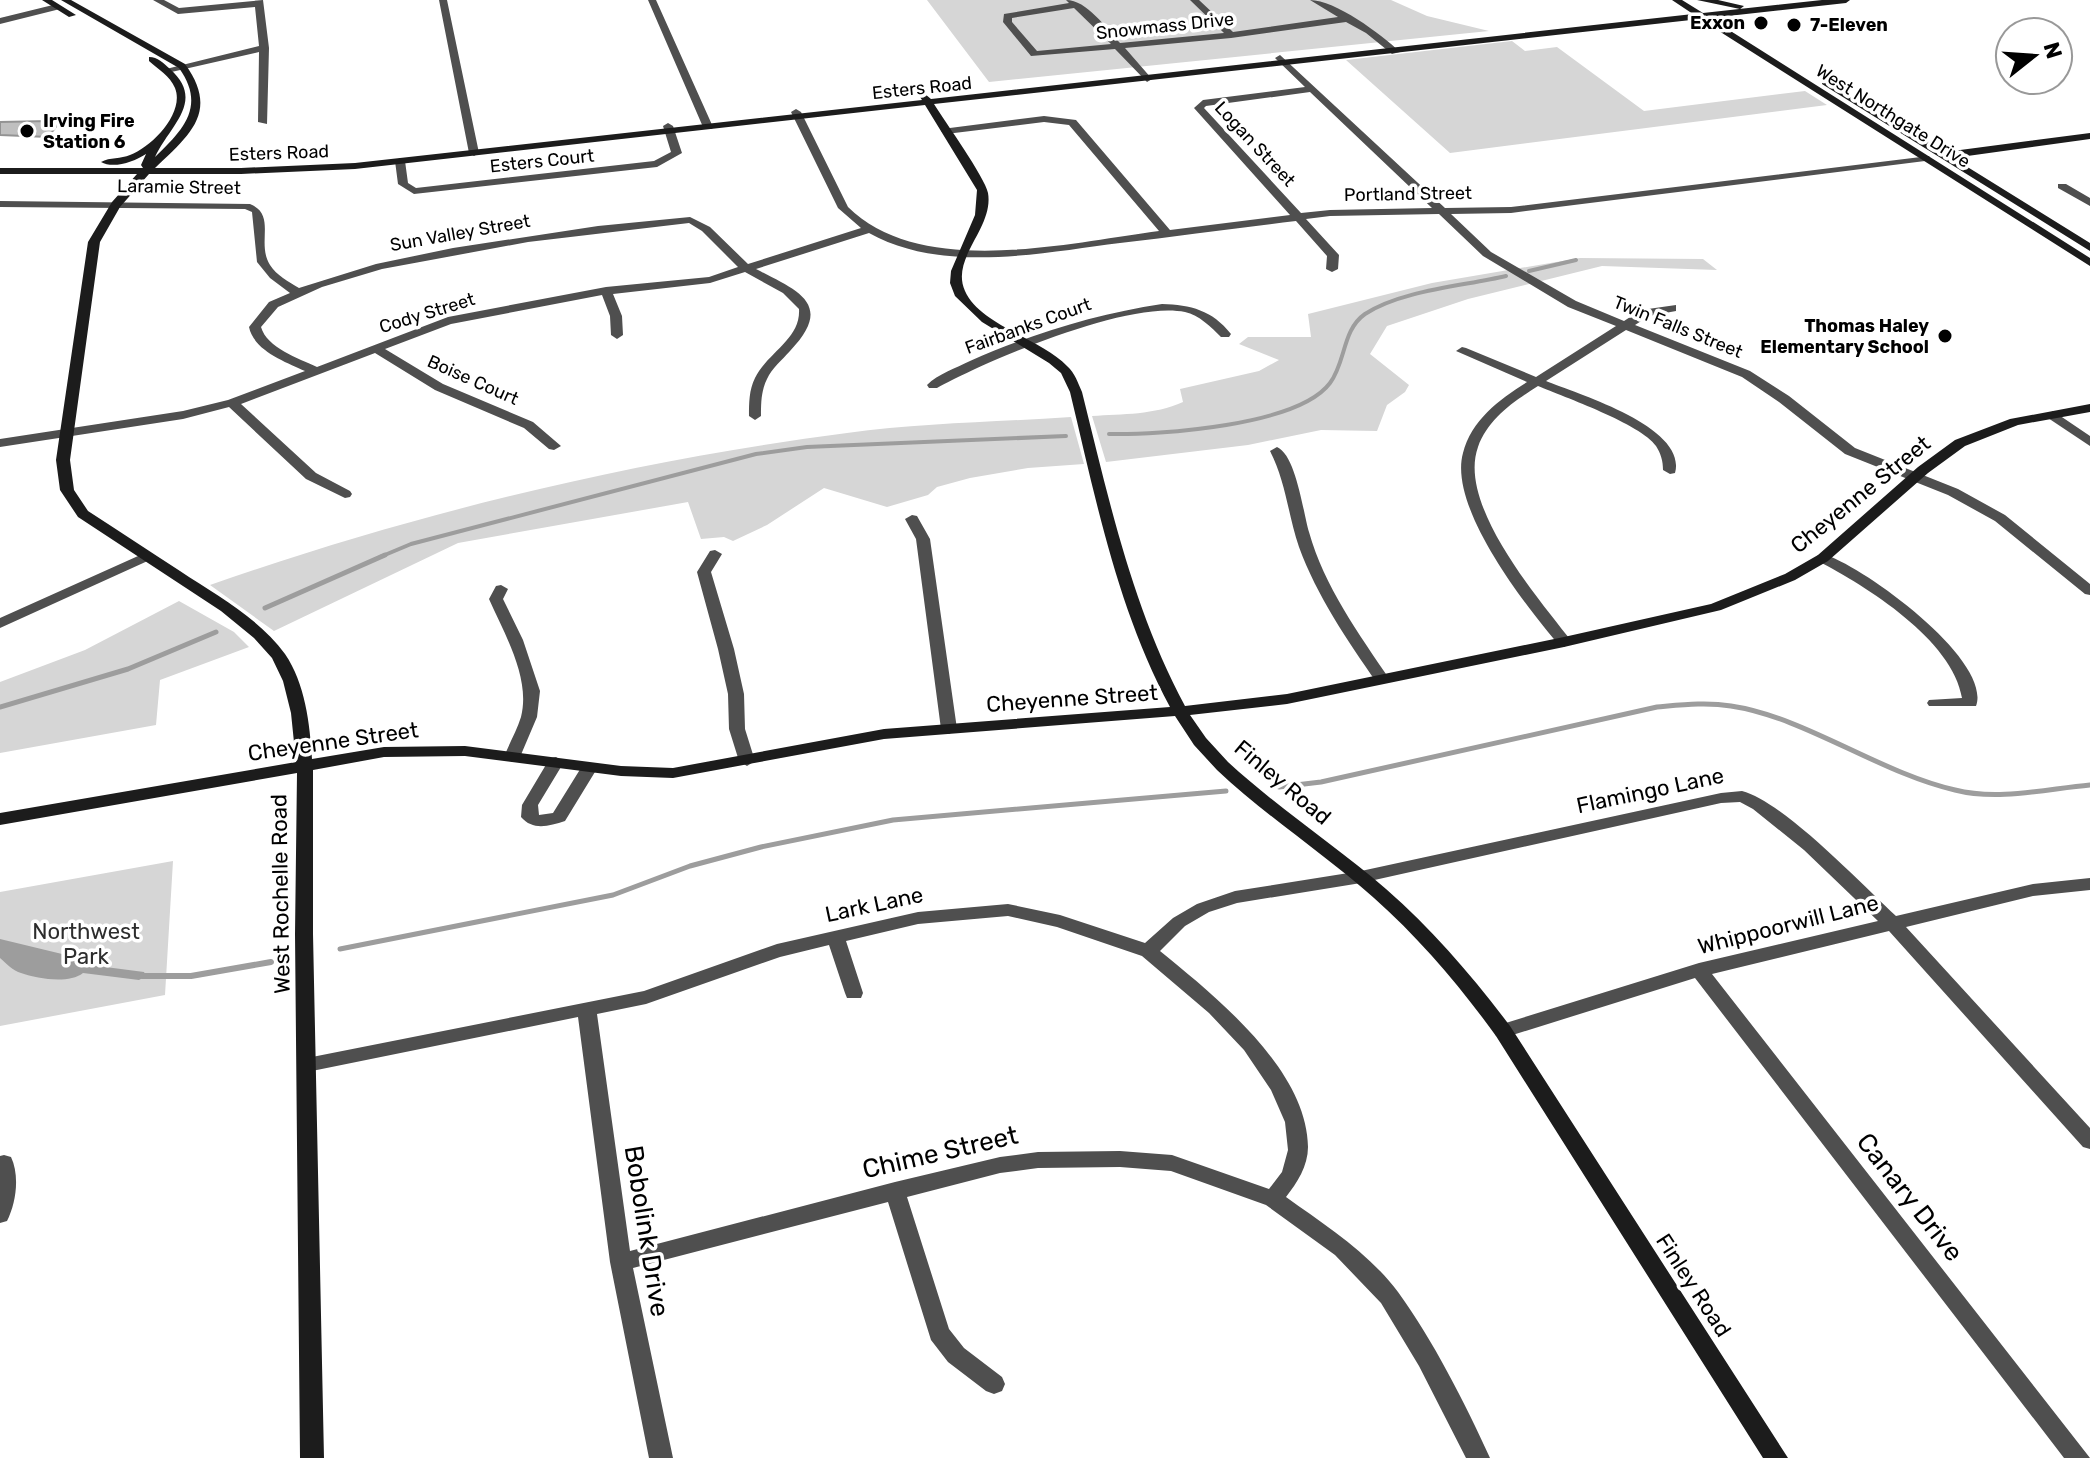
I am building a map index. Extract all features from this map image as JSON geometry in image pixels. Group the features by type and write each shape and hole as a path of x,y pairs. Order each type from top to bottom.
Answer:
{"street":[{"path":"46,0 61,3 182,66"},
{"path":"157,0 178,11 259,2 264,48 263,122"},
{"path":"443,0 473,150"},
{"path":"652,0 706,124"},
{"path":"1194,0 1231,35"},
{"path":"1314,0 1392,49"},
{"path":"1661,16 1675,9 1676,0"},
{"name":"West Northgate Drive","path":"1676,0 1707,14 1823,80 2090,248"},
{"name":"West Northgate Drive","path":"1695,0 1707,14 1809,84 2090,263"},
{"path":"1701,0 1750,6"},
{"name":"Esters Road","path":"1392,49 1661,16 1707,14 1797,0"},
{"name":"Esters Road","path":"158,163 309,163 473,150 1846,0"},
{"path":"1073,2 1144,76"},
{"name":"Snowmass Drive","path":"1073,2 1007,16 1008,22 1034,54 1231,35 1347,19"},
{"path":"0,21 61,3 167,70 264,48"},
{"name":"Twin Falls Street","path":"1282,61 1487,254 1572,304 1746,374 1784,399 1850,451 1953,492 2000,518 2090,591"},
{"name":"West Rochelle Road","path":"146,167 158,163 182,134 196,110 196,86 182,66"},
{"name":"West Rochelle Road","path":"167,70 177,82 183,100 176,121 146,167 105,219 94,242 63,460 67,490 83,514 241,617 281,660 296,699 303,765 312,1458"},
{"path":"1809,84 1823,80"},
{"name":"Logan Street","path":"1301,216 1199,108 1203,103 1312,89"},
{"name":"Finley Road","path":"927,100 982,190 985,204 964,254 956,283 966,304 1030,343 1066,371 1076,392 1125,591 1145,648 1180,711 1204,747 1264,801 1361,877 1421,932 1469,984 1503,1031 1776,1458"},
{"name":"Portland Street","path":"798,114 843,208 869,229 909,246 964,254 1020,254 1301,216 1511,210 2090,136"},
{"path":"946,131 1044,119 1072,122 1167,234"},
{"name":"Esters Court","path":"400,161 403,184 414,191 666,162 677,153 669,128"},
{"path":"104,163 133,158 165,135"},
{"name":"Esters Road","path":"1,166 289,170 400,161 473,150"},
{"name":"Esters Road","path":"1,166 104,163 146,167"},
{"path":"2062,186 2090,203"},
{"name":"Laramie Street","path":"0,204 224,205 256,210 258,257 264,268 297,292"},
{"path":"1301,216 1333,255 1332,269"},
{"name":"Sun Valley Street","path":"316,371 264,344 256,335 255,326 260,315 273,304 297,292 438,253 505,241 690,220 707,227 724,251 749,270 801,302 808,319 803,330 764,371 755,390 755,416"},
{"name":"Cody Street","path":"0,443 183,415 232,403 448,321 606,291 696,282 749,270 869,229"},
{"path":"2042,233 2062,230"},
{"path":"606,291 616,316 617,335"},
{"name":"Fairbanks Court","path":"933,385 951,373 1098,319 1180,307 1193,309 1215,322 1225,334"},
{"path":"1564,642 1521,590 1471,494 1468,461 1473,441 1489,416 1506,401 1645,313 1672,308"},
{"name":"Boise Court","path":"376,348 440,388 491,406 540,430 554,446"},
{"path":"1462,351 1623,417 1660,441 1669,459 1670,470"},
{"path":"232,403 311,476 345,494"},
{"name":"Cheyenne Street","path":"0,819 384,752 427,749 673,773 884,734 1180,711 1287,699 1716,607 1790,577 1823,558 1955,446 2015,422 2090,408"},
{"path":"2053,415 2090,442"},
{"path":"1277,451 1286,467 1306,544 1332,602 1382,680"},
{"path":"912,519 923,539 949,729"},
{"path":"715,554 704,572 726,649 736,694 737,729 747,761"},
{"path":"0,624 147,556"},
{"path":"1823,558 1877,587 1903,605 1929,630 1970,689 1970,703 1935,703"},
{"path":"501,589 496,599 515,640 532,691 529,717 512,757"},
{"path":"556,762 530,805 529,817 535,821 559,817 590,767"},
{"name":"Flamingo Lane","path":"1148,951 1179,922 1225,901 1361,877 1721,798 1742,796 1759,805 1810,846 1892,923 2090,1141"},
{"name":"Whippoorwill Lane","path":"1503,1031 1699,970 2033,890 2090,884"},
{"name":"Lark Lane","path":"307,1065 646,997 777,951 835,936 918,918 1008,910 1060,921 1148,951 1216,1008 1251,1045 1280,1087 1295,1122 1298,1150 1291,1175 1273,1199"},
{"path":"835,936 854,993"},
{"name":"Canary Drive","path":"1699,970 2078,1458"},
{"name":"Bobolink Drive","path":"587,1011 621,1262 661,1458"},
{"name":"Chime Street","path":"621,1262 1011,1163 1120,1159 1172,1163 1273,1199 1342,1249 1389,1297 1427,1359 1478,1458"},
{"path":"0,1215 6,1193 4,1163"},
{"path":"895,1190 939,1333 956,1355 994,1384"}],"green space":[{"path":"927,0 1391,0 1427,16 1489,31 989,82"},
{"path":"1512,41 1525,51 1557,47 1644,111 1805,91 1827,105 1450,153 1346,60"},
{"path":"1580,258 1703,259 1717,270 1602,266 1468,299 1387,326 1370,354 1409,385 1405,392 1387,405 1377,431 1321,430 1248,445 1106,462 1092,416 1138,413 1172,406 1183,402 1180,389 1259,371 1279,360 1239,344 1248,337 1311,337 1308,314 1432,283"},
{"path":"1071,417 1084,464 1028,468 970,478 887,507 824,488 767,525 733,541 724,537 701,539 688,502 458,543 274,631 210,585 445,513 525,492 685,458 875,430"},
{"path":"179,601 234,632 249,647 160,680 156,725 0,753 0,682 85,650"},
{"name":"Northwest Park","path":"173,861 165,995 0,1026 0,892"}],"shaded area":[{"path":"0,939 91,961 90,965 144,972 146,976 139,980 83,973 62,979 28,975 15,971 0,958"}],"building":[{"name":"Irving Fire Station 6","path":"47,121 45,124 59,123 48,137 0,135 0,122"}],"waterway":[{"path":"1529,271 1576,260"},
{"path":"1109,434 1192,430 1259,418 1289,409 1313,398 1330,383 1352,329 1365,314 1415,294 1506,276"},
{"path":"380,557 411,544 756,454 807,447 1066,436"},
{"path":"265,608 385,555"},
{"path":"0,707 128,669 216,632"},
{"path":"1279,787 1321,782 1657,707 1703,704 1731,706 1787,721 1899,771 1955,790 2005,794 2090,785"},
{"path":"340,949 613,895 690,866 761,847 893,820 1226,791"},
{"path":"142,976 191,976 271,962"}],"place":[{"name":"Exxon","path":"1761,23"},
{"name":"7-Eleven","path":"1794,25"},
{"name":"Irving Fire Station 6","path":"27,131"},
{"name":"Thomas Haley Elementary School","path":"1945,336"}]}
